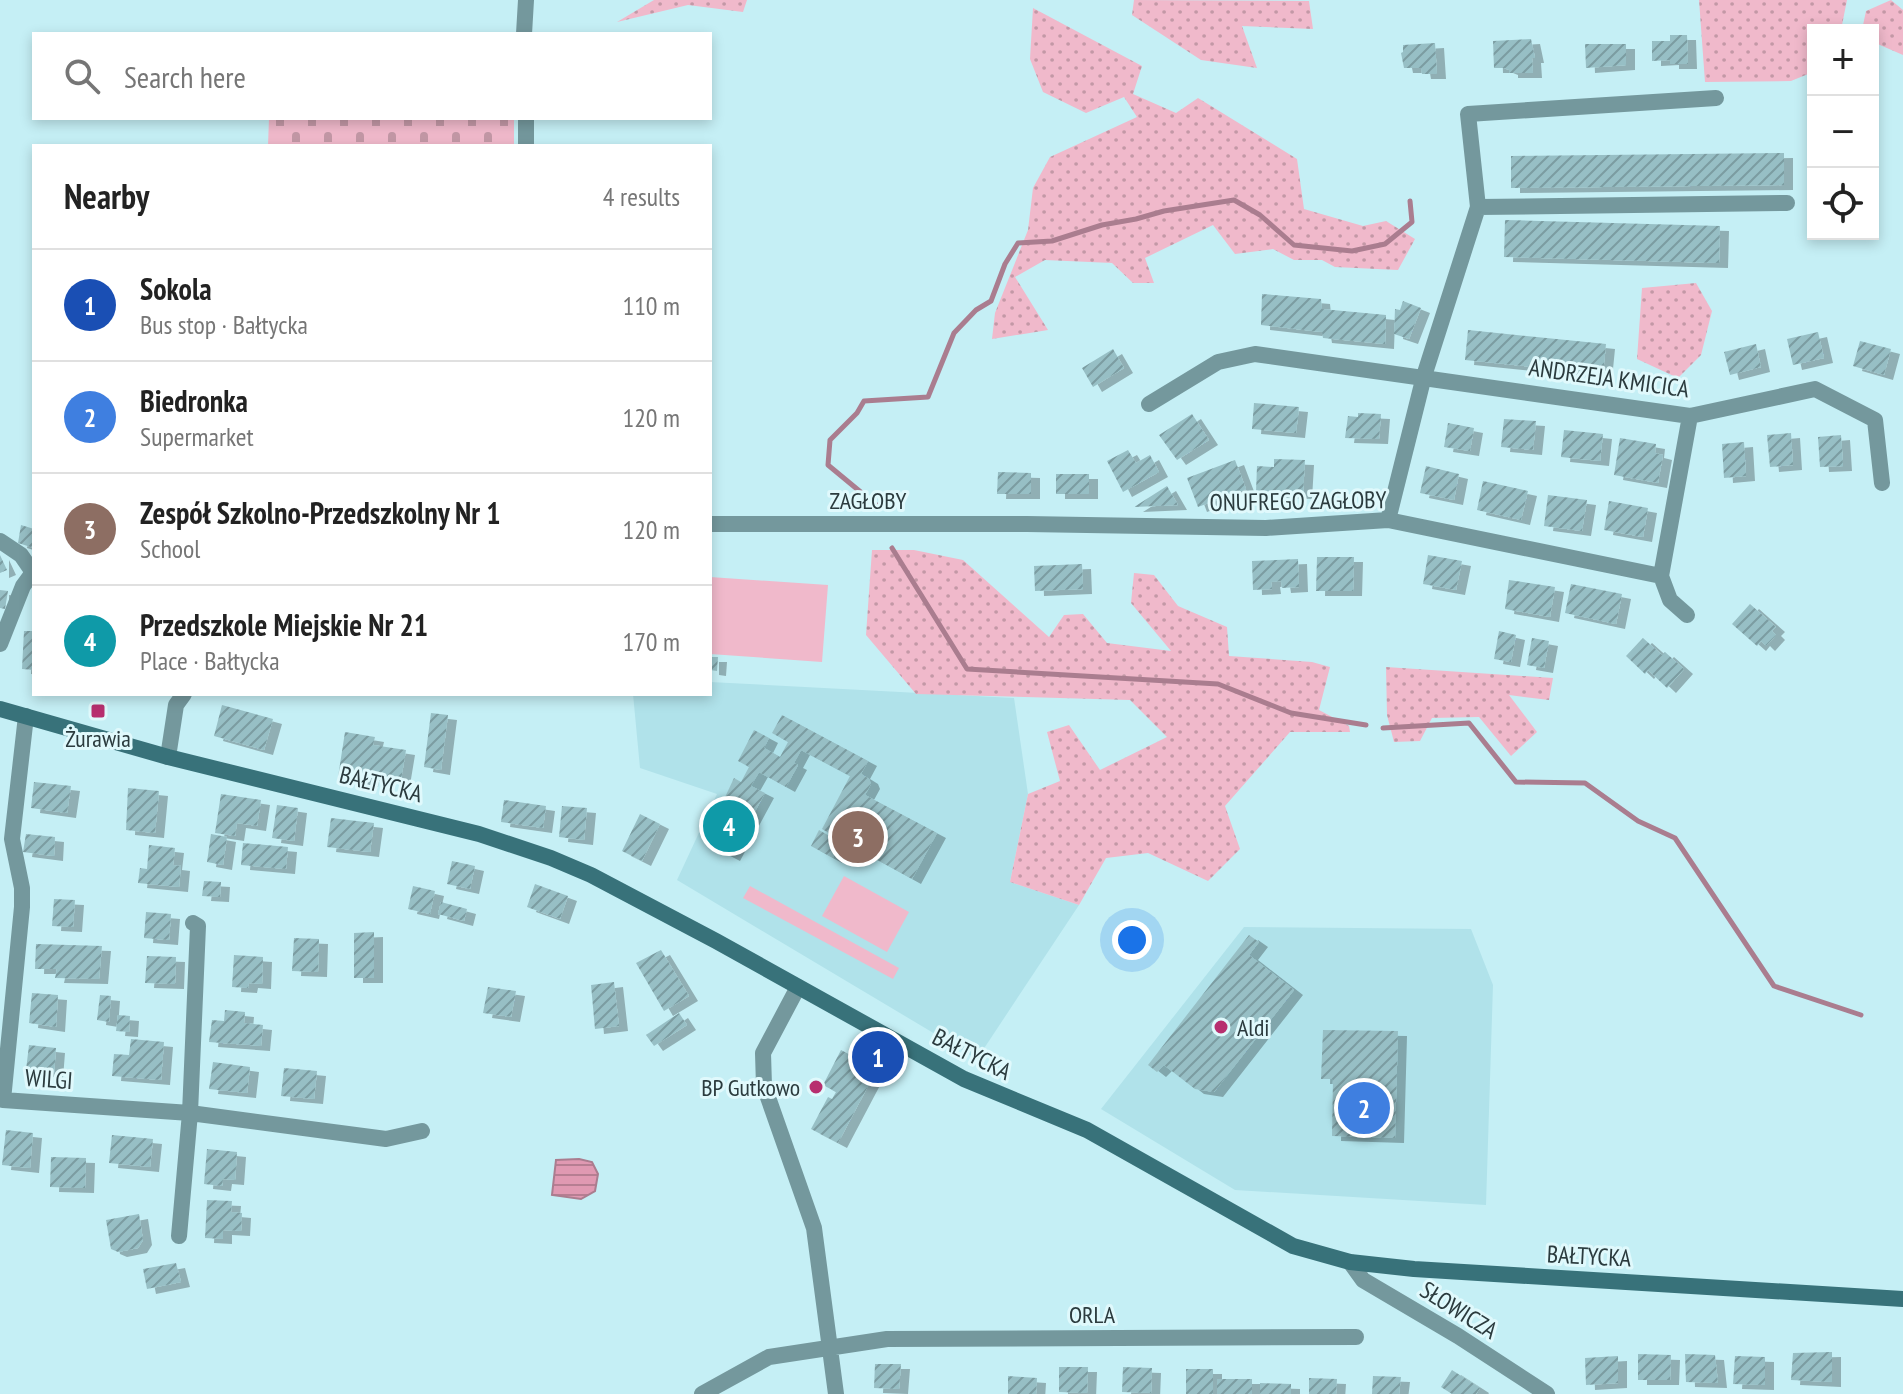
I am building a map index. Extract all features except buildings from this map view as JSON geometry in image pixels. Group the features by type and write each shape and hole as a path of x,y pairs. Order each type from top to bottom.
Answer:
{"main road":[{"name":"BAŁTYCKA","path":"0,709 168,757 479,834 551,858 604,882 964,1079 1087,1130 1285,1242 1311,1253 1350,1262 1453,1272 1903,1299"}],"street":[{"path":"524,32 526,0"},
{"path":"1388,520 1424,376 1478,207 1468,114 1716,98"},
{"path":"526,120 526,144"},
{"path":"1478,207 1787,203"},
{"name":"ANDRZEJA KMICICA","path":"1149,404 1218,362 1255,354 1690,416 1815,389 1875,420 1882,483"},
{"path":"1687,615 1670,600 1661,576 1690,416"},
{"name":"ONUFREGO ZAGŁOBY","path":"1027,524 1266,528 1388,520 1661,576"},
{"name":"ZAGŁOBY","path":"712,524 1027,524"},
{"path":"0,541 21,555 32,570"},
{"path":"0,644 23,586 32,572"},
{"path":"168,757 176,705 183,696"},
{"name":"WILGI","path":"26,716 12,839 22,888 22,907 1,1100 190,1113 386,1139 422,1131"},
{"path":"179,1236 190,1113 198,926 193,923"},
{"path":"798,987 763,1053 764,1086 814,1228 836,1394"},
{"name":"SŁOWICZA","path":"1350,1262 1363,1280 1458,1336 1547,1394"},
{"name":"ORLA","path":"702,1394 769,1357 887,1339 1356,1337"}],"shaded area":[{"path":"712,682 1014,698 1028,794 1010,882 1079,905 977,1059 677,880 717,794 640,768 633,696 712,696"},
{"path":"1244,927 1471,929 1493,985 1486,1205 1235,1190 1101,1109"},
{"path":"556,1160 592,1162 598,1174 595,1191 581,1199 552,1195"}],"green space":[{"path":"654,0 747,0 743,12 688,5 617,22"},
{"path":"1134,0 1309,1 1313,29 1242,26 1257,68 1201,60 1132,15"},
{"path":"1699,0 1847,0 1842,24 1807,24 1807,74 1791,81 1705,82"},
{"path":"1891,0 1903,10 1903,55 1879,45 1879,24 1863,24 1866,11"},
{"path":"1033,8 1142,66 1133,94 1176,113 1198,98 1297,159 1304,209 1363,226 1386,221 1415,239 1398,270 1335,267 1322,260 1294,260 1273,249 1235,254 1213,225 1145,258 1154,283 1133,283 1112,263 1045,260 1015,277 1048,330 992,339 995,313 1028,230 1033,188 1050,157 1137,117 1124,97 1086,113 1043,92 1030,59"},
{"path":"269,120 514,120 514,144 268,144"},
{"path":"1696,283 1712,311 1701,355 1678,378 1637,359 1642,288"},
{"path":"872,550 914,550 963,560 1049,637 1064,615 1083,614 1107,643 1171,651 1131,603 1134,573 1154,575 1178,606 1227,627 1229,656 1312,662 1330,667 1319,710 1349,726 1350,732 1290,732 1225,806 1240,849 1208,881 1148,853 1106,858 1079,905 1010,882 1028,794 1060,781 1047,732 1069,725 1100,770 1167,737 1130,700 916,694 866,635"},
{"path":"712,577 828,585 822,662 712,654"},
{"path":"1386,667 1553,678 1549,700 1509,695 1537,732 1511,756 1479,717 1432,718 1420,741 1394,742 1387,715"},
{"path":"844,876 909,912 887,952 822,916"},
{"path":"750,886 899,968 893,979 743,898"}],"waterway":[{"path":"880,508 828,465 830,440 857,413 864,401 928,397 954,333 976,310 991,301 1005,264 1018,243 1052,241 1102,225 1164,211 1234,200 1260,215 1294,245 1352,251 1385,244 1412,222 1410,201"},
{"path":"892,548 967,669 1218,684 1291,713 1366,725"},
{"path":"1383,728 1469,723 1516,782 1585,783 1638,821 1675,838 1774,986 1861,1015"}],"place":[{"name":"Żurawia","path":"98,711"},
{"name":"Przedszkole Miejskie Nr 21","path":"729,826"},
{"name":"Zespół Szkolno-Przedszkolny Nr 1","path":"858,837"},
{"name":"Aldi","path":"1221,1027"},
{"name":"Sokola","path":"878,1057"},
{"name":"BP Gutkowo","path":"816,1087"},
{"name":"Biedronka","path":"1364,1108"}]}
